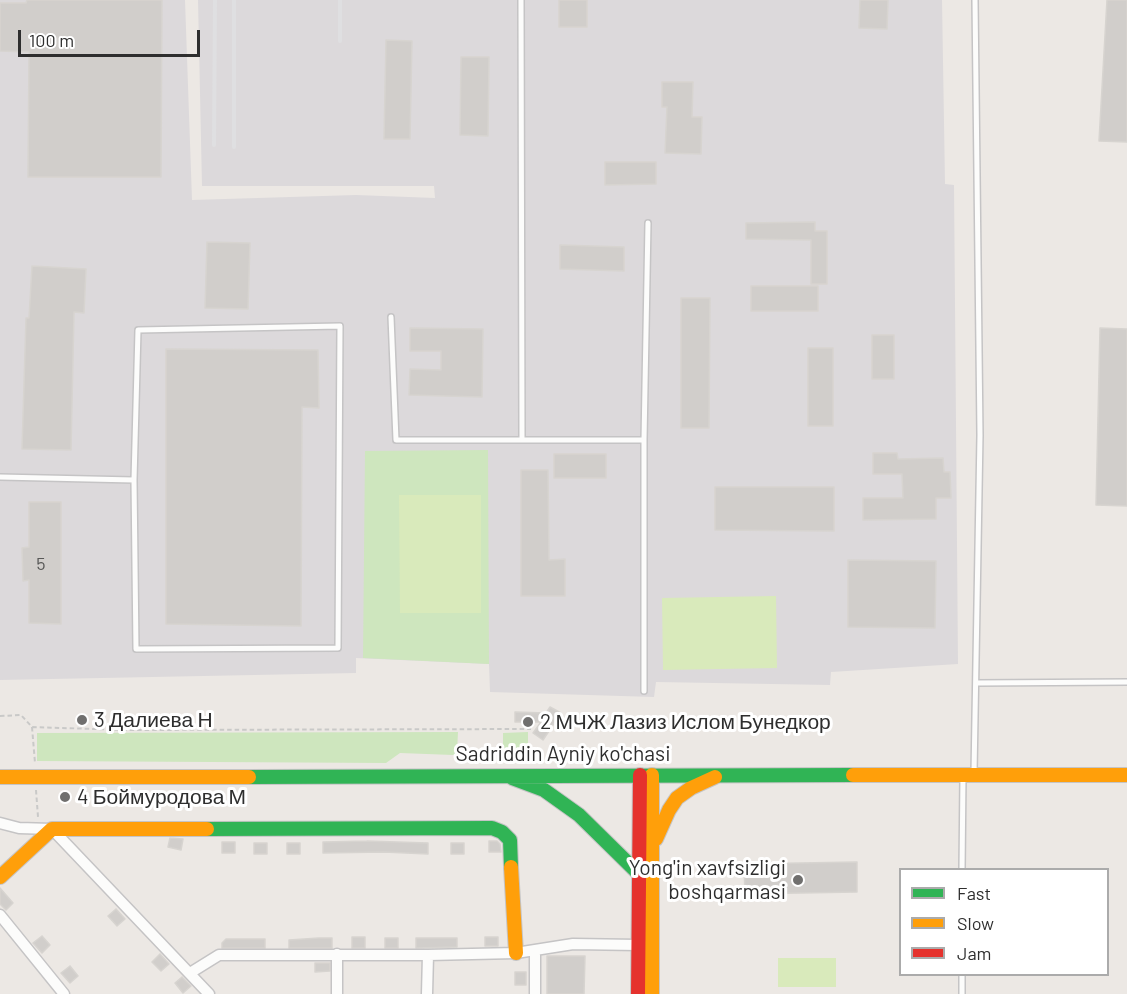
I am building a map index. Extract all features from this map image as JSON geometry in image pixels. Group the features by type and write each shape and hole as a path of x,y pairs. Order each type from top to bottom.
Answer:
{"street":[{"path":"504,775 544,790 570,809 638,873"},
{"path":"646,775 652,851 652,994"},
{"path":"638,994 638,873 646,775"},
{"path":"652,851 662,824 677,798 691,788 720,775"},
{"name":"Sadriddin Ayniy ko'chasi","path":"0,777 1127,775"},
{"path":"0,823 19,828 52,829 492,828 502,832 510,840 516,952"},
{"path":"0,878 52,829"},
{"path":"52,829 209,994"},
{"path":"0,915 64,994"},
{"path":"190,973 219,955 428,955 516,952 573,944 638,945"},
{"path":"535,950 535,994"},
{"path":"337,954 337,994"},
{"path":"427,994 428,955"}],"lane":[{"path":"521,0 522,440"},
{"path":"963,868 976,683 980,435 975,0"},
{"path":"644,691 644,440 648,223"},
{"path":"391,317 396,440 644,440"},
{"path":"340,326 338,648 136,649 134,480 138,330 340,326"},
{"path":"0,477 134,480"},
{"path":"976,683 1127,682"},
{"path":"962,976 962,994"}],"path":[{"path":"0,716 21,716 32,727 124,730 531,729"}],"shaded area":[{"path":"0,0 185,0 192,200 356,195 435,198 434,186 202,186 198,0 942,0 945,184 954,185 958,664 831,672 830,685 656,682 654,697 490,692 489,664 356,658 356,673 0,680"}],"green space":[{"path":"488,450 489,664 363,658 365,451"},
{"path":"399,495 481,495 481,613 400,613"},
{"path":"776,596 777,668 663,670 662,598"},
{"path":"458,732 457,752 453,755 400,753 386,763 37,761 37,733"},
{"path":"528,732 528,761 506,761 503,757 503,733"},
{"path":"778,958 836,958 836,987 778,987"}],"building":[{"path":"27,0 162,0 161,177 28,177 29,52 0,51 0,3 26,3"},
{"path":"559,0 587,0 587,27 559,27"},
{"path":"860,0 888,0 887,29 859,28"},
{"path":"1107,0 1127,0 1127,142 1099,141"},
{"path":"386,40 412,41 410,139 384,139"},
{"path":"461,57 489,57 488,136 460,135"},
{"path":"662,82 693,82 692,117 702,117 701,154 665,153 667,107 662,107"},
{"path":"605,162 656,162 656,184 605,185"},
{"path":"815,222 815,231 827,231 827,284 811,284 811,240 746,239 746,223"},
{"path":"207,242 250,243 248,309 205,308"},
{"path":"560,245 624,247 624,271 560,269"},
{"path":"32,266 86,269 84,313 74,312 71,450 22,449 26,318 29,318"},
{"path":"751,286 818,286 818,311 751,311"},
{"path":"681,298 710,298 709,428 681,428"},
{"path":"410,328 483,329 482,397 409,395 410,369 441,370 441,351 410,351"},
{"path":"1100,328 1127,329 1127,506 1096,505"},
{"path":"872,335 894,335 894,379 872,379"},
{"path":"808,348 833,348 833,426 808,426"},
{"path":"166,349 318,350 319,408 302,407 301,626 166,624"},
{"path":"873,453 897,453 898,459 943,458 944,472 950,472 951,498 936,498 936,519 863,520 863,498 903,498 902,474 873,474"},
{"path":"554,454 606,454 606,478 554,478"},
{"path":"521,470 548,470 549,560 565,559 565,596 521,596"},
{"path":"715,487 834,487 834,531 715,530"},
{"path":"29,502 61,502 61,624 29,623 29,580 23,581 22,548 29,547"},
{"path":"848,560 936,561 935,628 848,627"},
{"path":"550,707 561,713 543,740 533,733 541,722 515,722 515,712 546,713"},
{"path":"170,838 183,839 181,850 168,847"},
{"path":"489,841 497,841 501,852 489,852"},
{"path":"222,842 235,842 235,853 222,853"},
{"path":"323,842 428,843 428,854 323,853"},
{"path":"254,843 267,843 267,854 254,854"},
{"path":"287,843 300,843 300,854 287,854"},
{"path":"451,843 464,843 464,854 451,854"},
{"path":"857,862 857,892 745,894 744,864"},
{"path":"0,888 13,903 6,910 0,904"},
{"path":"116,909 125,919 117,926 108,916"},
{"path":"42,936 50,945 42,953 33,943"},
{"path":"352,937 365,937 365,948 352,948"},
{"path":"485,937 498,937 498,946 485,946"},
{"path":"332,938 332,948 289,948 289,940"},
{"path":"385,938 398,938 398,948 385,948"},
{"path":"416,938 457,938 457,947 416,948"},
{"path":"226,939 265,939 265,948 222,948 222,943"},
{"path":"160,954 169,964 161,971 152,962"},
{"path":"547,956 585,956 584,994 547,994"},
{"path":"315,963 330,963 330,971 315,972"},
{"path":"70,966 78,976 70,983 61,973"},
{"path":"515,972 526,972 526,985 515,985"},
{"path":"182,977 191,986 183,993 175,983"}],"railway":[{"path":"214,145 215,0"},
{"path":"234,0 234,147"},
{"path":"340,0 340,41"}],"traffic: fast":[{"path":"249,777 853,775"},
{"path":"512,778 544,790 579,815 638,873"},
{"path":"207,829 492,828 502,832 510,840 511,867"}],"traffic: slow":[{"path":"652,775 652,994"},
{"path":"853,775 1127,775"},
{"path":"0,777 249,777"},
{"path":"656,839 677,798 691,788 715,777"},
{"path":"0,877 52,829 207,829"},
{"path":"511,867 516,953"}],"traffic: jam":[{"path":"638,994 640,775"}],"place":[{"name":"3 Далиева Н","path":"82,720"},
{"name":"2 МЧЖ Лазиз Ислом Бунедкор","path":"528,722"},
{"name":"4 Боймуродова М","path":"65,797"},
{"name":"Yong'in xavfsizligi boshqarmasi","path":"798,880"}]}
